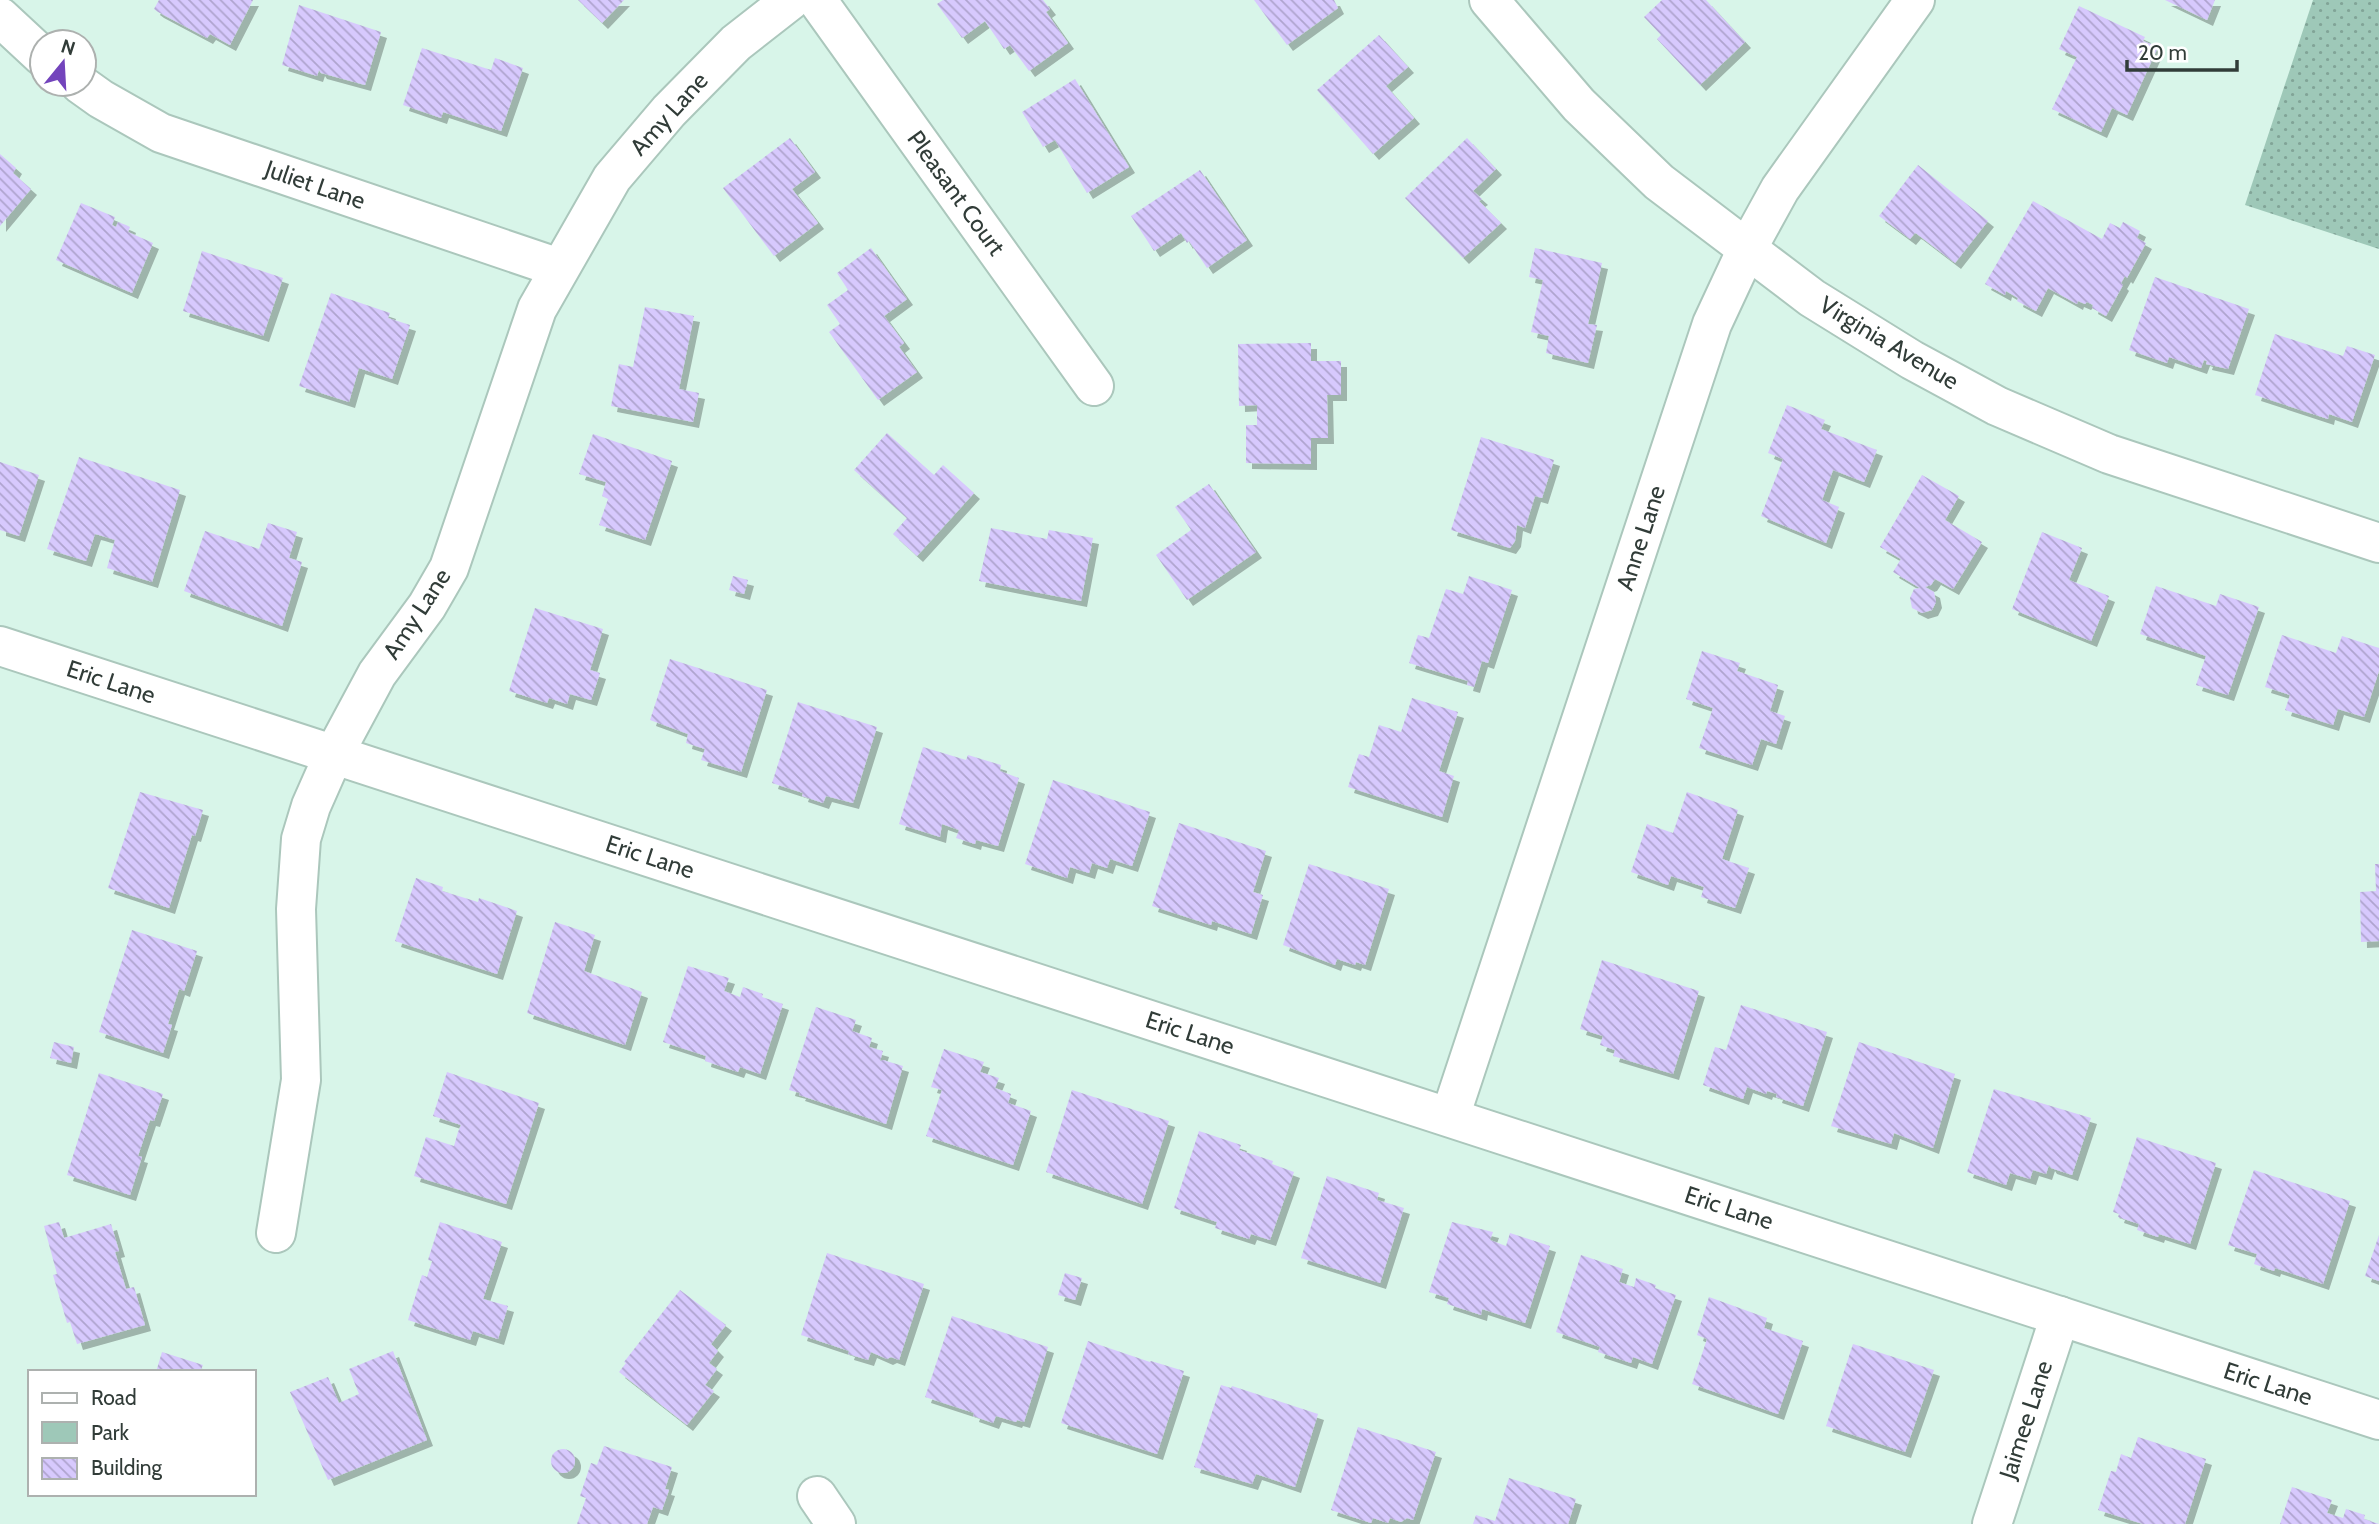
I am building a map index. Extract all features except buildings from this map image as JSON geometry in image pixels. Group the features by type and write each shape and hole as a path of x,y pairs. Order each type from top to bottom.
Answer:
{"street":[{"name":"Amy Lane","path":"276,1233 301,1080 296,909 301,839 311,806 334,754 377,674 426,606 449,568 537,309 612,178 669,111 736,43 791,0"},
{"name":"Pleasant Court","path":"817,0 1094,386"},
{"name":"Virginia Avenue","path":"1489,0 1579,105 1649,173 1812,298 1912,360 1997,406 2109,454 2379,543"},
{"name":"Anne Lane","path":"1450,1117 1712,324 1747,249 1780,189 1915,0"},
{"path":"0,17 28,44"},
{"name":"Juliet Lane","path":"98,97 161,133 559,268"},
{"name":"Eric Lane","path":"0,646 2379,1420"},
{"name":"Jaimee Lane","path":"1992,1524 2060,1316"}],"green space":[{"path":"2313,0 2379,0 2379,249 2245,205"}]}
